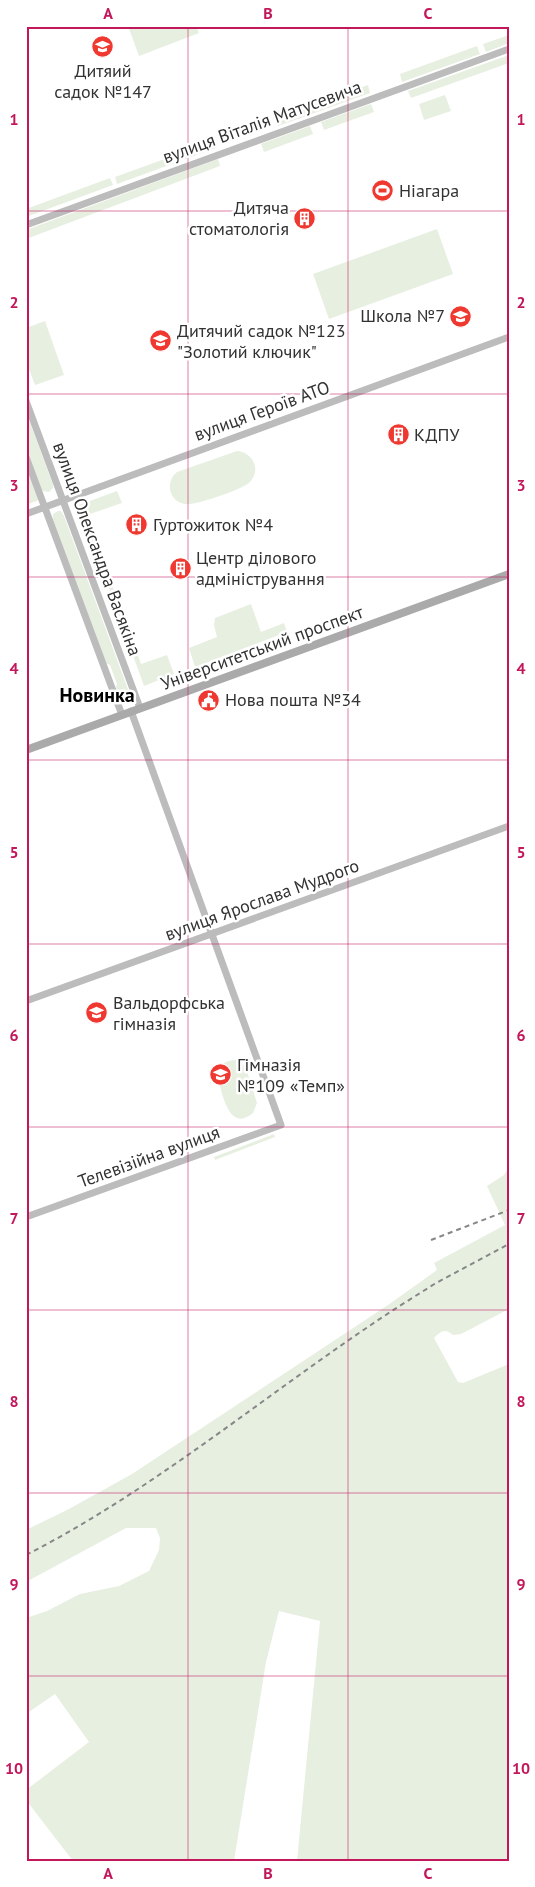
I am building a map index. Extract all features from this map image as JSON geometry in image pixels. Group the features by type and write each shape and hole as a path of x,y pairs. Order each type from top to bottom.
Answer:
{"main road":[{"name":"Університетський проспект","path":"26,750 509,574"}],"street":[{"name":"вулиця Віталія Матусевича","path":"26,224 509,49"},
{"name":"вулиця Героїв АТО","path":"26,514 509,337"},
{"name":"вулиця Олександра Васякіна","path":"26,401 140,708"},
{"name":"вулиця Олександра Васякіна","path":"26,457 122,715"},
{"path":"131,712 212,934"},
{"name":"вулиця Ярослава Мудрого","path":"26,1001 509,826"},
{"name":"Телевізійна вулиця","path":"26,1217 281,1125 212,934"}],"shaded area":[{"path":"128,26 196,26 199,33 139,56"},
{"path":"509,35 509,43 486,52 483,44"},
{"path":"477,46 480,54 402,82 400,74"},
{"path":"509,55 509,63 411,98 408,91"},
{"path":"368,85 370,93 278,126 275,118"},
{"path":"445,95 451,111 424,120 419,104"},
{"path":"371,104 374,112 324,130 321,122"},
{"path":"310,126 313,134 264,152 261,144"},
{"path":"214,141 216,148 117,184 115,177"},
{"path":"218,159 220,166 26,239 26,230"},
{"path":"110,178 113,185 26,217 26,209"},
{"path":"437,229 453,274 329,319 313,274"},
{"path":"45,321 64,375 35,385 26,361 26,328"},
{"path":"26,412 53,485 49,492 41,489 26,448"},
{"path":"237,451 247,454 254,462 254,477 246,485 219,496 190,504 181,503 173,497 170,484 177,472"},
{"path":"26,467 39,500 26,505"},
{"path":"117,491 122,503 87,515 141,664 167,655 174,674 144,686 79,505"},
{"path":"61,511 64,516 129,692 125,699 119,698 115,690 117,684 110,665 105,663 53,520 53,514"},
{"path":"251,604 261,632 284,623 287,632 195,667 189,648 217,637 214,625 215,618"},
{"path":"236,1060 246,1068 257,1103 253,1113 244,1118 238,1118 228,1108 217,1075 219,1068 223,1064"},
{"path":"274,1134 275,1137 215,1160 214,1157"},
{"path":"509,1167 509,1309 461,1334 453,1335 443,1331 434,1338 458,1382 463,1383 509,1364 509,1861 297,1861 320,1621 279,1611 266,1662 234,1861 73,1861 26,1800 26,1790 89,1742 55,1694 26,1714 26,1618 47,1611 80,1594 119,1586 149,1571 159,1550 160,1538 156,1528 126,1528 26,1582 26,1530 69,1509 132,1474 388,1305 437,1270 434,1263 505,1225 487,1186 504,1175"}],"railway":[{"path":"431,1240 509,1210"},
{"path":"26,1555 123,1499 398,1307 436,1283 509,1244"}],"place":[{"name":"Дитяий садок №147","path":"103,46"},
{"name":"Ніагара","path":"383,191"},
{"name":"Дитяча стоматологія","path":"305,218"},
{"name":"Школа №7","path":"461,316"},
{"name":"Дитячий садок №123 \"Золотий ключик\"","path":"161,341"},
{"name":"КДПУ","path":"398,435"},
{"name":"Гуртожиток №4","path":"137,525"},
{"name":"Центр ділового адміністрування","path":"180,568"},
{"name":"Нова пошта №34","path":"209,700"},
{"name":"Вальдорфська гімназія","path":"97,1013"},
{"name":"Гімназія №109 «Темп»","path":"221,1075"}],"district":[{"name":"Новинка","path":"97,695"}]}
